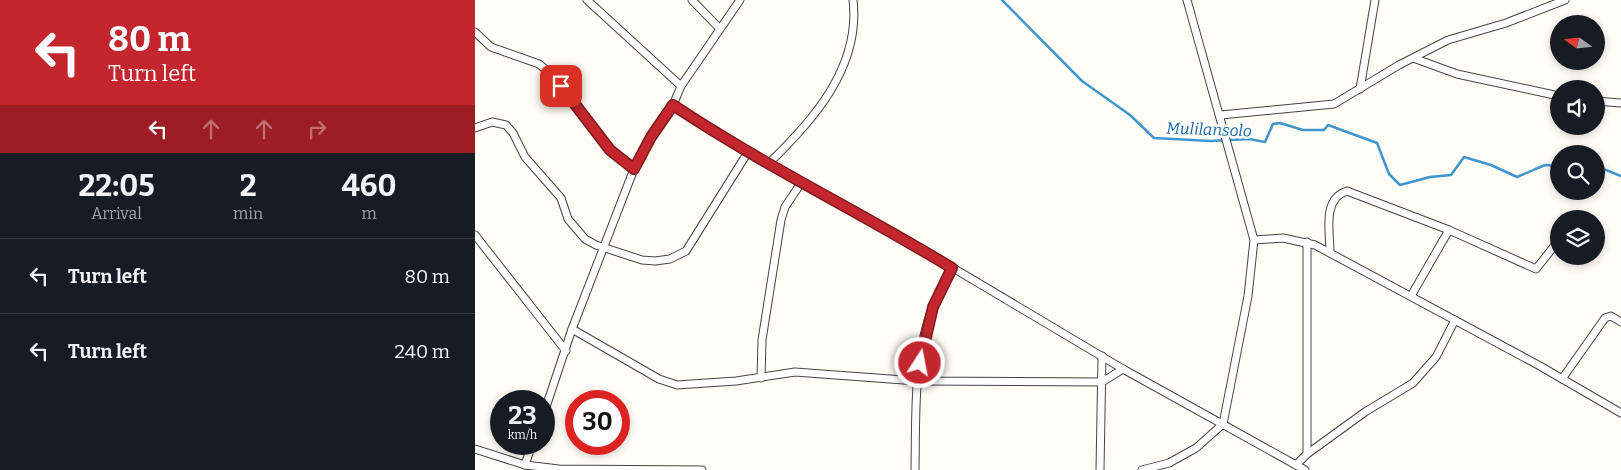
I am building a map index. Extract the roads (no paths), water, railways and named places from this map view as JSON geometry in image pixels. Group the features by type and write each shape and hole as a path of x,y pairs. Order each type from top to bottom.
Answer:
{"street":[{"path":"587,0 681,86"},
{"path":"692,0 719,28"},
{"path":"552,390 566,351 571,329 634,169 651,137 673,105 681,86 740,0"},
{"path":"768,164 790,143 828,95 843,71 848,54 853,0"},
{"path":"1142,470 1169,464 1196,448 1223,424 1248,296 1254,240 1221,115 1187,0"},
{"path":"1359,89 1375,0"},
{"path":"1221,115 1334,104 1399,65 1448,40 1506,23 1565,0"},
{"path":"475,32 491,47 539,64 552,75 610,150 634,169"},
{"path":"1416,58 1457,74 1550,94"},
{"path":"1605,102 1621,103"},
{"path":"673,105 801,184 901,237 1123,369 1223,424 1293,466 1305,470"},
{"path":"475,128 492,122 506,126 513,133 525,157 561,198 568,219 585,239 602,248 642,260 655,261 679,256 686,251 748,152"},
{"path":"761,378 762,340 781,220 785,208 801,184"},
{"path":"1330,252 1330,205 1334,198 1347,191 1449,230 1536,269 1550,251"},
{"path":"1411,296 1449,230"},
{"path":"475,235 566,351"},
{"path":"1254,240 1283,238 1307,242 1330,252 1621,413"},
{"path":"1307,242 1307,454"},
{"path":"915,470 917,381 933,307 952,268"},
{"path":"1562,379 1605,318 1611,316 1621,322"},
{"path":"1293,466 1365,412 1413,383 1436,357 1455,320"},
{"path":"571,329 659,378 677,385 761,378 795,372 917,381 1102,382 1123,369"},
{"path":"1100,470 1102,356"},
{"path":"475,449 525,465 559,469 702,470"},
{"path":"525,465 528,455"}],"waterway":[{"name":"Mulilansolo","path":"1002,0 1082,81 1130,115 1154,138 1211,141 1249,139 1265,142 1273,124 1280,123 1303,130 1324,130 1328,125 1377,143 1389,174 1400,185 1430,177 1451,175 1464,157 1491,165 1517,177 1545,165 1550,165"},
{"name":"Mulilansolo","path":"1605,170 1621,176"}]}
